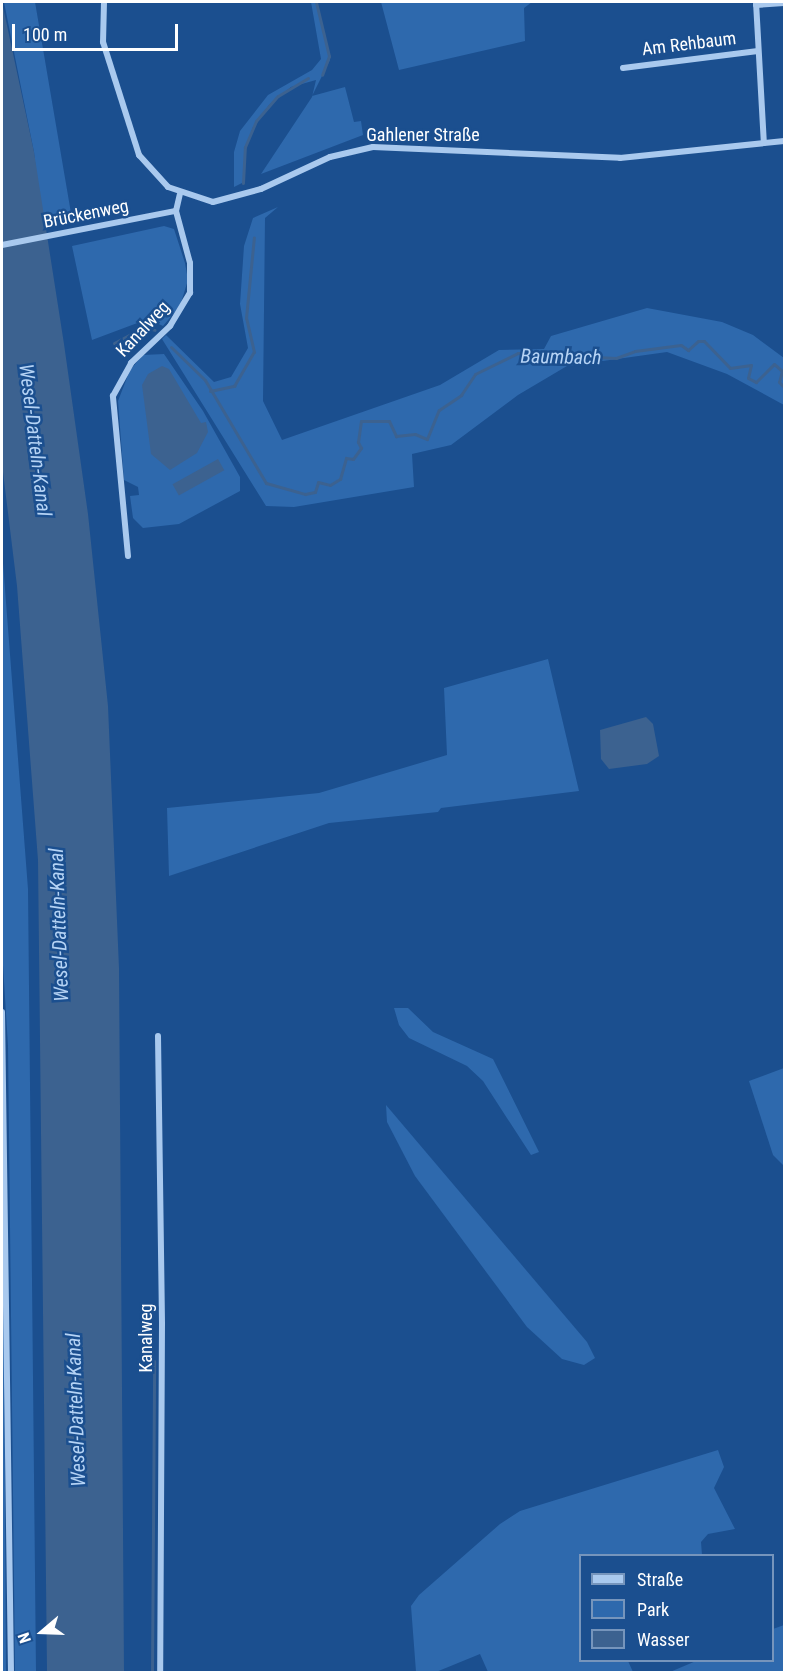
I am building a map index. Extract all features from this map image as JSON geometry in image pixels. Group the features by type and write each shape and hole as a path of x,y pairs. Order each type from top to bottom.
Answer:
{"street":[{"name":"Gahlener Straße","path":"104,2 103,42 139,155 153,175 180,194 213,202 237,198 330,157 373,147 620,158 784,141"},
{"name":"Am Rehbaum","path":"764,143 756,3 784,3"},
{"name":"Am Rehbaum","path":"623,68 758,51"},
{"name":"Kanalweg","path":"128,556 113,396 131,363 170,326 190,293 190,263 176,211 180,194"},
{"name":"Brückenweg","path":"2,245 176,211"},
{"path":"2,1012 11,1672"},
{"name":"Kanalweg","path":"158,1036 162,1324 160,1672"}],"green space":[{"path":"4,2 35,2 72,219 41,218 34,152"},
{"path":"311,2 317,2 330,60 312,95 316,80 291,87 269,105 253,127 246,147 244,182 234,187 234,152 240,131 268,95 312,70 321,59"},
{"path":"381,2 532,2 524,8 525,41 399,70"},
{"path":"345,87 354,122 361,121 363,135 261,174 312,97"},
{"path":"278,207 265,218 263,401 282,440 440,385 499,350 544,349 551,336 647,308 722,322 753,335 784,358 784,405 727,374 667,352 567,366 518,395 451,445 412,454 414,487 294,507 266,506 162,339 166,335 214,382 231,377 248,348 240,304 244,246 253,218"},
{"path":"164,226 174,229 185,263 188,280 180,306 163,326 148,319 92,340 72,246"},
{"path":"164,354 203,411 240,477 240,491 179,524 143,528 133,518 130,496 139,495 138,487 124,480 118,401 130,370 143,355"},
{"path":"2,550 28,889 36,1672 15,1672 8,1046 2,949"},
{"path":"548,659 579,791 441,808 438,812 329,823 169,876 167,808 319,793 447,755 444,688"},
{"path":"394,1008 408,1008 433,1032 493,1059 539,1152 531,1155 483,1081 467,1066 409,1038 399,1025"},
{"path":"784,1068 784,1166 773,1155 749,1081"},
{"path":"386,1105 587,1342 595,1358 584,1365 562,1359 527,1327 415,1176 387,1122"},
{"path":"2,1147 4,1312 6,1672 2,1672"},
{"path":"718,1450 724,1467 714,1488 735,1529 708,1534 701,1542 702,1554 579,1554 579,1662 628,1662 633,1672 488,1672 480,1654 436,1672 416,1672 411,1606 419,1595 500,1524 520,1511"},
{"path":"784,1625 784,1672 670,1672 694,1662 774,1662 774,1629"}],"water":[{"name":"Wesel-Datteln-Kanal","path":"2,2 34,152 64,344 88,514 108,706 119,968 124,1672 47,1672 38,860 17,586 2,464"},
{"path":"162,366 169,369 201,423 206,422 208,432 197,453 170,470 151,454 142,385 148,374"},
{"path":"218,459 224,470 179,496 173,484"},
{"path":"646,717 653,724 659,756 647,764 609,769 601,759 600,730"}],"waterway":[{"path":"316,2 329,56 322,75"},
{"path":"243,183 245,147 256,121 278,96 308,78"},
{"path":"210,391 234,386 254,352 246,318 254,237"},
{"name":"Baumbach","path":"114,343 144,327 155,330"},
{"name":"Baumbach","path":"171,347 205,380 266,483 305,494 315,492 318,482 330,485 340,479 346,458 353,459 361,448 358,442 361,421 389,421 396,436 415,434 427,439 439,410 461,395 475,374 518,353 616,358 635,351 681,345 688,350 698,341 704,341 730,368 751,365 748,378 756,382 774,364 782,371 779,382 784,387"},
{"path":"152,1672 154,1361"}]}
